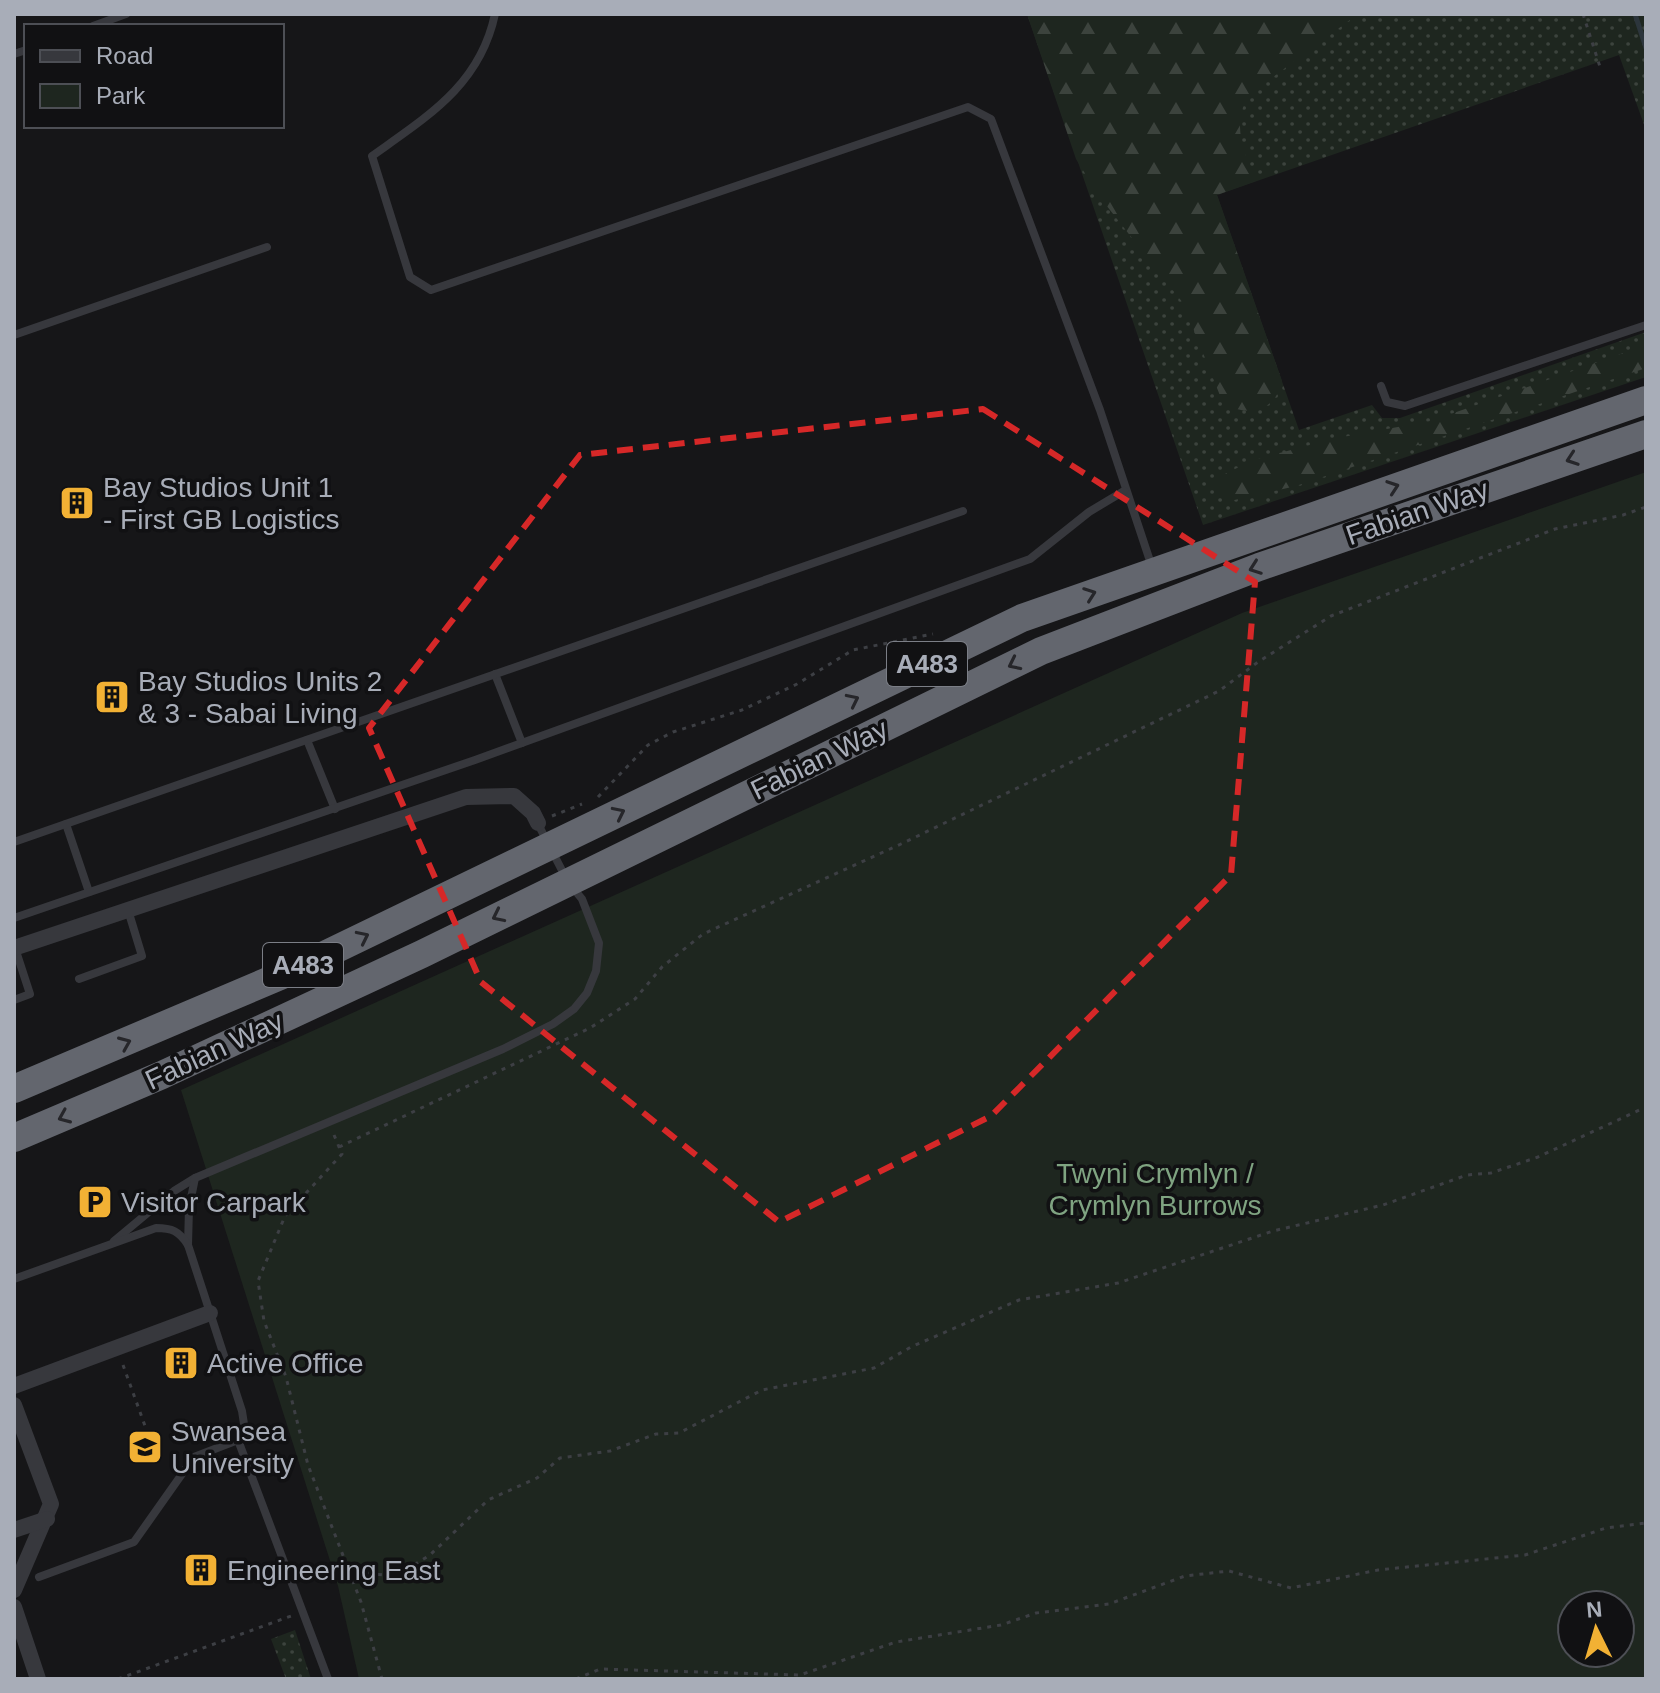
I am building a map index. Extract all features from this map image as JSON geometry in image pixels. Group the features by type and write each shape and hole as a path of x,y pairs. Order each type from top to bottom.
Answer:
{"highway":[{"name":"Fabian Way","path":"14,1089 287,973 543,835 1022,618 1646,400"},
{"name":"Fabian Way","path":"14,1138 247,1035 1041,651 1259,567 1646,434"}],"street":[{"path":"14,948 466,797 514,796 533,813 543,835"},
{"path":"14,1386 210,1313"},
{"path":"14,1405 51,1504 14,1590"},
{"path":"14,1530 47,1519"},
{"path":"14,1607 38,1679"}],"lane":[{"path":"98,24 126,14"},
{"path":"495,14 489,44 466,82 372,156 410,277 431,290 968,107 991,119 1100,410 1124,491 1154,571"},
{"path":"14,335 267,247"},
{"path":"1381,386 1387,402 1405,406 1646,325"},
{"path":"14,918 522,743 1030,559 1089,512 1124,491"},
{"path":"14,842 963,511"},
{"path":"495,674 522,743"},
{"path":"307,740 335,809"},
{"path":"66,824 89,892"},
{"path":"109,1246 174,1191 195,1178 503,1049 553,1024 574,1009 587,993 596,971 599,943 582,899 568,882 543,835"},
{"path":"79,979 142,956 128,910"},
{"path":"14,948 30,994 14,1000"},
{"path":"188,1245 189,1208 195,1178"},
{"path":"14,1279 156,1228 170,1228 181,1234 188,1245 242,1411 243,1432 238,1440 194,1457 134,1542 39,1577"},
{"path":"238,1440 328,1679"}],"path":[{"path":"1583,14 1601,70"},
{"path":"339,1147 590,1028 635,999 662,967 703,934 901,844 1219,691 1331,616 1555,529 1646,507"},
{"path":"348,1572 396,1576 430,1555 488,1500 537,1478 560,1458 610,1451 656,1434 679,1433 762,1390 874,1368 911,1347 954,1331 983,1313 1019,1300 1118,1283 1273,1231 1383,1205 1467,1175 1491,1173 1538,1157 1646,1107"},
{"path":"329,1124 342,1154 285,1216 258,1281 264,1321 286,1377 308,1465 361,1602 382,1679"},
{"path":"117,1348 157,1459"},
{"path":"576,1679 600,1669 800,1675 896,1642 1001,1625 1036,1613 1109,1604 1185,1576 1229,1571 1291,1588 1378,1570 1525,1555 1606,1528 1646,1523"},
{"path":"118,1679 304,1610"}],"highlighted area":[{"path":"983,409 1255,582 1231,875 991,1116 779,1222 481,982 369,728 580,455"}],"green space":[{"path":"1027,14 1646,14 1646,130 1619,55 1217,195 1299,430 1372,405 1382,418 1400,418 1646,332 1646,377 1203,525"},
{"path":"1027,14 1358,14 1250,94 1244,105 1240,126 1256,181 1217,195 1282,381 1274,399 1267,405 1251,411 1223,403 1183,303 1099,196 1076,159"},
{"path":"1646,345 1646,368 1296,486 1230,501 1214,494 1215,479 1253,460 1337,438 1431,421"},
{"name":"Twyni Crymlyn / Crymlyn Burrows","path":"1646,472 1646,1679 359,1679 338,1586 181,1090 1242,613"},
{"path":"295,1630 311,1679 286,1679 271,1639"}],"waterway":[{"path":"1635,14 1646,48"}],"place":[{"name":"Bay Studios Unit 1 - First GB Logistics","path":"77,503"},
{"name":"Bay Studios Units 2 & 3 - Sabai Living","path":"112,697"},
{"name":"Visitor Carpark","path":"95,1202"},
{"name":"Active Office","path":"181,1363"},
{"name":"Swansea University","path":"145,1447"},
{"name":"Engineering East","path":"201,1570"}]}
